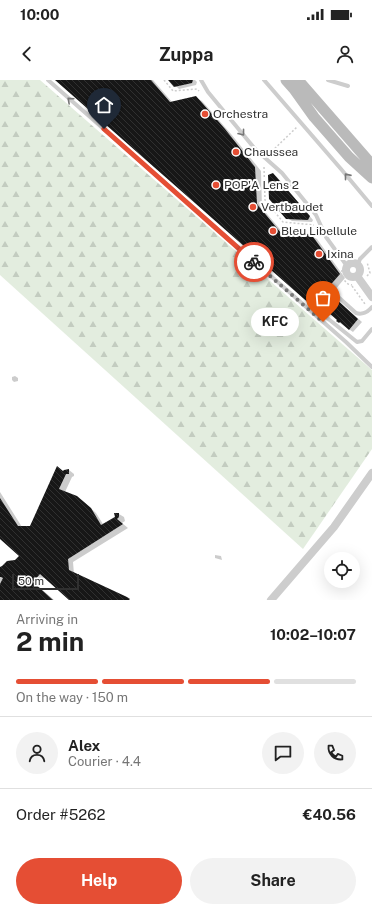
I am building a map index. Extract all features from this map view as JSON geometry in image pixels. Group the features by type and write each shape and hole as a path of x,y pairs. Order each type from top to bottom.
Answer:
{"street":[{"path":"286,80 314,117 349,157 372,178"},
{"path":"298,80 372,165"},
{"path":"351,263 358,264 361,271 357,276 352,277 348,275 344,266 351,263"},
{"path":"357,276 372,297"},
{"path":"271,600 334,527 372,473"}],"lane":[{"path":"48,80 346,342 372,367"},
{"path":"202,80 208,92 255,149 282,173 316,215 326,237 344,266"},
{"path":"264,80 372,206"},
{"path":"293,80 372,171"},
{"path":"328,80 348,86"},
{"path":"358,264 360,259 372,247"},
{"path":"372,307 368,312 359,314 356,313 332,293 329,294 319,305 318,309 357,342 362,340 372,330"}],"path":[{"path":"164,80 173,91 197,89 200,93"},
{"path":"301,123 260,163 264,166 266,200 283,222 314,225"},
{"path":"344,266 342,277 348,284 352,285"},
{"path":"370,273 372,277"}],"green space":[{"path":"0,80 40,80 372,370 372,449 303,549 0,275"}],"building":[{"name":"POP'A Lens 2","path":"55,80 151,80 170,102 196,96 225,129 255,167 257,204 281,233 311,234 340,274 312,306"},
{"path":"168,80 193,80 192,83 174,87"},
{"path":"273,173 310,216 308,220 286,219 269,199 268,175"},
{"path":"334,297 358,319 349,330 340,322 339,323 336,321 337,320 328,312 327,313 324,308 329,299 331,301"},
{"path":"57,466 63,471 69,469 69,474 66,474 59,489 77,496 91,508 101,525 115,517 114,513 119,513 119,517 117,519 123,524 68,559 69,570 127,597 130,599 129,600 69,600 40,574 33,582 53,600 0,600 0,584 3,578 0,577 0,567 7,561 15,560 19,556 0,539 0,498 18,526 30,526"}],"way so far":[{"path":"254,262 323,322"}],"place":[{"name":"Orchestra","path":"205,114"},
{"name":"Chaussea","path":"236,152"},
{"name":"POP'A Lens 2","path":"216,185"},
{"name":"Vertbaudet","path":"253,207"},
{"name":"Bleu Libellule","path":"273,231"},
{"name":"Ixina","path":"319,254"},
{"name":"KFC","path":"323,322"}],"route":[{"path":"104,129 254,262"}]}
